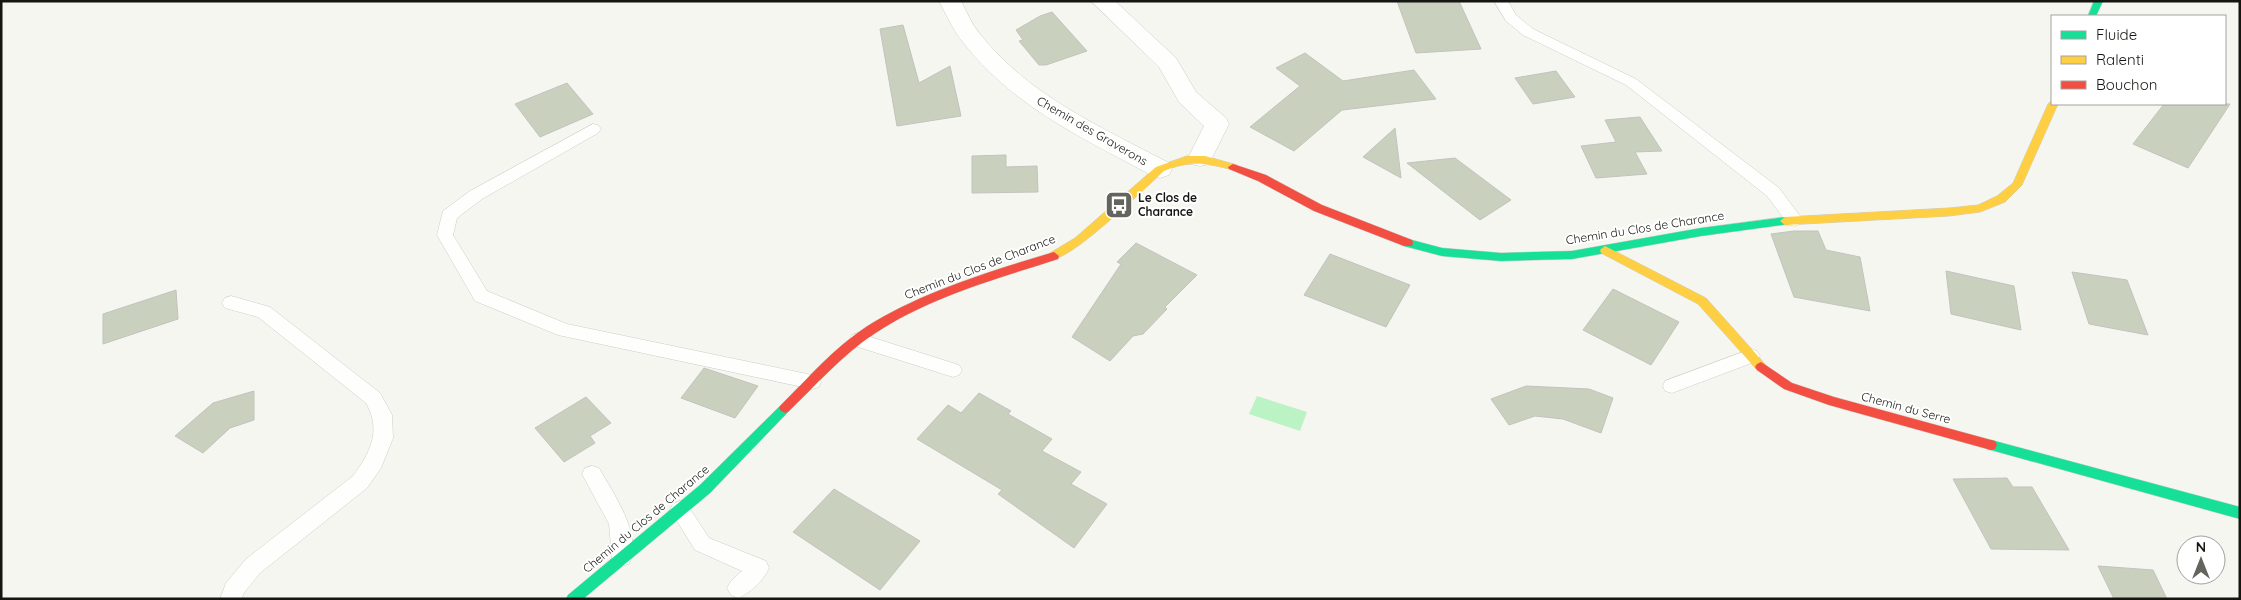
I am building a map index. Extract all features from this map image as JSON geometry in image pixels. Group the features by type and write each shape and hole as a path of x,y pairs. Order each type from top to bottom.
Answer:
{"street":[{"name":"Chemin des Graverons","path":"950,1 970,37 1013,83 1064,118 1160,169"},
{"path":"1102,1 1168,64 1187,97 1217,124 1207,148 1200,158"},
{"path":"2092,15 2099,1"},
{"name":"Chemin du Clos de Charance","path":"573,599 705,489 833,360 869,331 911,307 994,275 1059,253 1079,241 1160,169 1175,161 1200,158 1222,163 1262,178 1326,212 1413,245 1442,252 1475,256 1537,257 1606,250 1701,232 1794,220 1949,212 1980,208 2001,199 2017,185 2053,105"},
{"name":"Chemin du Serre","path":"1606,250 1702,301 1760,366 1788,386 1833,402 2240,513"}],"lane":[{"path":"1501,1 1511,18 1528,32 1631,82 1773,192 1794,220"},
{"path":"593,129 476,195 449,215 445,235 481,296 564,330 812,382"},
{"path":"231,302 264,312 374,398 383,415 383,438 374,462 360,482 254,566 233,590 231,599"},
{"path":"858,340 953,370"},
{"path":"1672,386 1751,356"},
{"path":"592,474 619,523 622,557"},
{"path":"680,510 702,544 759,568 738,588"}],"shaded area":[{"path":"1257,396 1307,412 1300,431 1249,414"}],"building":[{"path":"1397,1 1459,1 1481,49 1416,53"},
{"path":"1052,12 1087,51 1046,65 1039,65 1019,41 1023,40 1016,30 1040,16"},
{"path":"903,25 919,83 950,66 961,116 897,126 880,29"},
{"path":"1305,53 1343,81 1414,70 1436,99 1342,110 1294,151 1250,127 1300,86 1276,68"},
{"path":"1556,71 1575,97 1533,104 1515,78"},
{"path":"567,83 593,114 540,137 515,104"},
{"path":"2230,104 2188,168 2133,144 2163,105"},
{"path":"1640,117 1662,151 1635,152 1647,174 1596,178 1581,146 1616,142 1605,120"},
{"path":"1395,128 1401,178 1363,157"},
{"path":"1006,155 1006,167 1037,166 1038,192 972,193 972,156"},
{"path":"1455,158 1511,200 1480,220 1407,163"},
{"path":"1794,231 1818,231 1826,250 1860,257 1870,311 1794,297 1771,234"},
{"path":"1136,243 1197,275 1165,307 1167,309 1143,334 1133,336 1110,361 1072,337 1121,264 1117,262"},
{"path":"1330,254 1410,285 1386,327 1304,295"},
{"path":"1946,271 2014,286 2021,330 1951,314"},
{"path":"2072,272 2127,280 2148,335 2089,324"},
{"path":"1613,289 1679,322 1651,365 1583,330"},
{"path":"176,290 178,319 103,344 103,314"},
{"path":"704,368 758,386 735,418 681,398"},
{"path":"1526,386 1589,389 1613,398 1601,433 1563,419 1535,416 1509,425 1491,399"},
{"path":"254,391 254,420 230,428 203,453 175,436 213,403"},
{"path":"979,393 1011,411 1008,414 1052,439 1042,451 1081,472 1071,484 1107,504 1074,548 998,494 1002,490 917,439 948,405 961,413"},
{"path":"586,397 611,423 590,436 595,443 564,462 535,428"},
{"path":"2007,478 2013,487 2032,487 2069,550 1991,549 1953,479"},
{"path":"834,489 920,541 880,590 793,532"},
{"path":"2098,566 2153,570 2167,599 2114,599"}],"traffic: fast":[{"path":"2092,15 2099,1"},
{"path":"1408,243 1442,252 1501,257 1572,255 1701,232 1785,221"},
{"path":"573,599 705,489 785,408"},
{"path":"1991,445 2240,513"}],"traffic: slow":[{"path":"1785,221 1949,212 1980,208 2001,199 2017,185 2053,105"},
{"path":"1054,256 1079,241 1160,169 1169,164 1196,159 1214,161 1233,167"},
{"path":"1605,250 1702,301 1761,367"}],"traffic: jam":[{"path":"1233,167 1262,178 1318,208 1408,243"},
{"path":"785,408 833,360 869,331 911,307 994,275 1054,256"},
{"path":"1761,367 1788,386 1833,402 1991,445"}],"place":[{"name":"Le Clos de Charance","path":"1119,205"}]}
